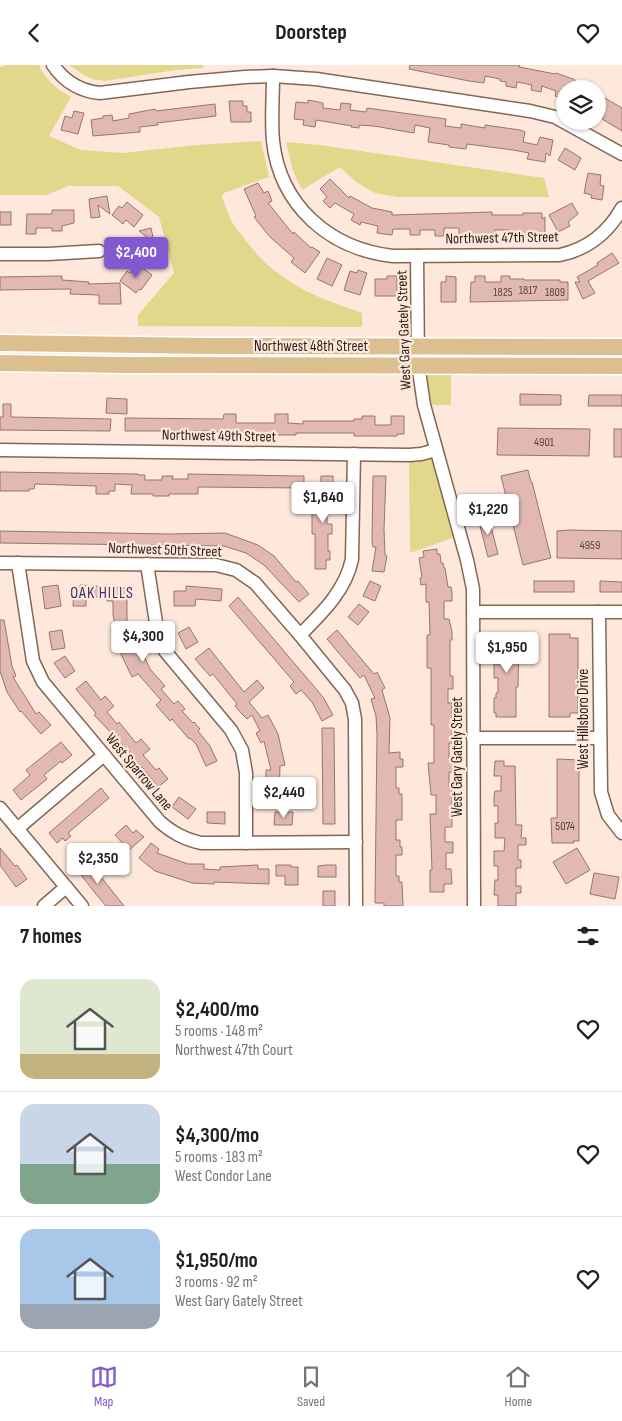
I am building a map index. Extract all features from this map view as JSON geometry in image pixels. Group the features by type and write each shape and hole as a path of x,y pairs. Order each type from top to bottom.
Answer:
{"main road":[{"name":"Northwest 48th Street","path":"0,343 209,346 622,347"},
{"name":"Northwest 48th Street","path":"0,363 622,366"}],"street":[{"path":"53,65 64,78 82,89 104,93 189,82 272,76 316,79 538,112 564,121 622,154"},
{"name":"Northwest 47th Street","path":"272,76 272,133 276,157 287,188 305,213 317,225 330,236 358,249 393,256 551,256 568,253 586,246 606,231 622,208"},
{"path":"0,254 99,251"},
{"name":"West Gary Gately Street","path":"418,256 418,364 424,405 473,589 474,906"},
{"name":"Northwest 49th Street","path":"0,450 421,454 436,450"},
{"path":"300,635 341,589 350,569 352,559 354,454"},
{"name":"Northwest 50th Street","path":"0,563 216,565 236,570 255,583 345,690 354,709 356,719 356,906"},
{"name":"West Sparrow Lane","path":"18,563 33,661 43,683 160,822 175,834 201,843 356,842"},
{"path":"147,565 157,629 165,651 231,730 242,750 246,773 246,843"},
{"path":"474,612 622,613"},
{"name":"West Hillsboro Drive","path":"599,612 601,792 613,823 622,833"},
{"path":"473,738 600,739"},
{"path":"17,829 104,755"},
{"path":"0,808 82,906"},
{"path":"44,906 66,887"}],"shaded area":[{"path":"6,65 39,65 52,84 71,97 49,136 81,150 122,153 197,145 261,141 269,177 224,193 222,196 232,222 255,252 282,276 311,293 362,313 362,327 138,326 138,315 174,273 159,217 118,186 68,186 47,195 0,195 0,67"},
{"path":"69,65 203,65 203,68 175,70 105,81 92,79"},
{"path":"286,142 320,145 544,178 549,197 397,197 375,193 356,182 340,167 302,190 293,171"},
{"path":"418,364 451,364 451,405 424,405"},
{"path":"436,450 461,535 410,553 409,455"}],"building":[{"path":"410,65 520,65 519,67 556,73 574,80 556,80 556,91 542,86 541,92 531,90 532,85 517,82 516,88 506,86 506,82 500,81 500,79 485,76 484,83 409,69"},
{"path":"606,99 622,108 622,131 606,121"},
{"path":"308,100 323,103 323,108 340,110 341,103 351,104 350,110 366,112 367,108 446,119 445,126 461,128 461,124 485,128 485,125 520,130 525,132 523,142 537,145 540,137 553,140 550,156 546,153 545,162 527,159 529,153 513,150 467,144 466,149 449,147 449,145 428,142 430,128 415,125 414,133 374,126 359,125 359,128 351,127 316,120 315,127 303,125 304,120 294,119 296,102 308,103"},
{"path":"229,101 243,101 243,106 247,106 247,112 251,112 251,122 231,122"},
{"path":"215,104 216,116 157,123 158,125 140,127 140,132 93,136 91,120 103,118 103,116 112,115 113,121 129,118 129,114 155,109 156,111"},
{"path":"74,111 84,113 78,134 61,130 65,116 72,118"},
{"path":"565,148 581,158 575,170 558,160"},
{"path":"588,173 601,175 600,185 604,186 602,200 591,198 592,195 584,193"},
{"path":"330,179 349,198 350,196 372,208 392,212 392,215 492,212 492,215 523,215 523,213 542,213 542,219 545,217 545,236 509,236 509,230 495,230 495,236 459,235 459,228 444,228 444,236 435,236 435,230 420,230 420,235 410,235 410,229 393,229 392,235 377,233 378,226 361,222 360,225 351,220 354,214 335,203 330,208 323,201 327,197 320,189"},
{"path":"258,183 264,193 268,191 272,201 268,203 293,234 294,232 311,248 320,252 305,273 291,262 294,258 270,237 254,217 256,216 244,189"},
{"path":"107,196 110,214 98,205 100,217 91,218 89,199"},
{"path":"127,202 143,215 134,227 126,220 123,224 112,215 119,206 122,208"},
{"path":"572,203 578,214 568,222 570,226 558,232 549,215"},
{"path":"52,210 74,210 74,223 62,226 62,231 52,231 52,228 36,228 36,234 26,234 27,214 52,214"},
{"path":"0,212 11,212 11,225 0,225"},
{"path":"151,228 155,246 144,248 144,252 134,254 132,240 147,237 139,231"},
{"path":"612,253 619,263 588,281 595,293 583,299 575,282 580,282 577,277 598,265 597,263"},
{"path":"327,258 342,265 332,286 317,279"},
{"path":"137,264 152,275 141,290 139,289 136,293 120,281 127,271 130,273"},
{"path":"358,270 367,273 360,295 344,290 350,271 357,273"},
{"path":"62,276 62,280 89,282 88,284 120,283 121,304 99,304 99,295 70,294 71,289 0,290 0,277"},
{"path":"387,276 397,276 397,296 375,296 375,279 387,279"},
{"path":"446,276 456,277 456,302 441,302 441,282 446,282"},
{"path":"475,276 485,276 485,282 501,282 501,276 510,276 510,279 560,280 560,282 568,282 568,300 470,302 471,282 475,282"},
{"path":"520,394 561,395 561,405 520,405"},
{"path":"589,395 622,395 622,406 588,406"},
{"path":"107,398 127,399 127,414 106,413"},
{"path":"3,404 11,404 11,417 111,419 110,431 0,430"},
{"path":"224,414 236,414 236,423 275,423 275,414 288,414 288,423 303,424 303,421 354,421 354,419 362,419 362,416 375,416 375,425 391,425 391,416 404,416 404,434 397,434 397,436 354,436 354,433 251,435 207,431 125,431 125,418 223,419"},
{"path":"498,428 590,429 589,456 497,455"},
{"path":"614,429 622,429 622,457 614,457"},
{"path":"528,470 551,558 523,565 501,476"},
{"path":"0,472 138,474 145,475 145,480 162,480 162,476 173,476 172,479 188,479 188,474 304,476 304,488 198,487 198,494 169,494 169,496 131,494 132,485 115,484 115,491 109,491 109,494 96,494 96,486 35,484 34,489 29,489 29,491 0,491"},
{"path":"321,476 333,476 333,501 327,501 327,524 332,524 332,534 328,534 330,560 326,560 326,569 315,569 315,534 312,534 312,513 320,513"},
{"path":"373,476 386,476 384,529 385,555 387,556 384,572 372,571 376,547 373,547 372,541"},
{"path":"488,515 498,554 488,557 478,518"},
{"path":"0,531 225,533 258,545 274,556 309,594 299,602 264,565 246,553 224,546 0,543"},
{"path":"557,531 622,531 622,559 557,558"},
{"path":"437,549 437,554 440,554 441,563 443,563 445,568 448,587 451,587 452,592 452,601 444,601 444,619 449,619 452,632 452,640 450,640 450,676 453,676 453,689 448,689 448,703 452,703 452,743 449,743 449,758 452,758 453,772 449,772 449,787 452,787 452,827 445,827 445,842 453,842 453,853 446,853 446,869 451,869 452,884 444,884 444,892 430,892 430,870 432,870 430,814 436,814 436,795 431,795 428,763 434,763 434,725 431,725 431,668 427,668 427,635 430,635 429,602 426,602 426,584 421,585 420,578 422,577 419,558 424,557 423,551"},
{"path":"370,581 381,586 375,601 363,596"},
{"path":"534,581 574,581 574,592 534,592"},
{"path":"600,581 622,582 622,592 600,592"},
{"path":"58,585 61,606 45,609 42,587"},
{"path":"80,585 127,588 127,627 130,626 132,637 137,636 141,660 145,658 150,669 165,686 161,689 174,704 178,701 185,709 182,711 200,729 198,731 210,746 217,761 206,766 196,744 189,739 172,719 170,721 156,705 161,700 138,674 132,677 120,652 124,649 118,642 113,614 113,601 107,601 107,597 86,597 86,606 73,606 74,588 80,588"},
{"path":"186,586 222,589 221,601 196,599 195,606 174,606 174,591 186,591"},
{"path":"238,597 323,697 333,715 322,721 312,702 301,690 296,694 290,686 294,682 229,606"},
{"path":"359,604 369,612 358,625 348,617"},
{"path":"0,620 4,620 12,666 16,676 13,677 36,714 39,712 51,725 41,734 20,712 7,692 0,671"},
{"path":"189,627 198,642 186,649 178,633"},
{"path":"62,630 65,648 52,650 49,632"},
{"path":"337,630 374,674 377,672 385,688 382,690 390,718 389,753 400,752 400,759 403,759 403,767 396,767 396,788 399,788 399,794 402,794 402,820 396,820 396,840 400,840 402,855 396,855 396,876 399,876 399,882 402,882 403,906 384,906 384,903 375,903 377,735 376,716 371,699 375,698 364,675 360,678 327,639"},
{"path":"494,633 519,633 516,717 496,717 496,713 494,713 494,698 496,698 496,693 498,693 498,678 494,678 494,664 500,664 499,650 493,650"},
{"path":"549,634 570,634 570,638 578,638 578,713 570,713 570,717 549,717"},
{"path":"209,648 244,692 257,680 264,688 249,702 262,718 268,715 278,734 285,765 280,766 279,803 266,802 266,770 271,770 264,741 261,743 256,733 260,731 252,715 247,719 235,706 237,704 213,674 210,676 195,659"},
{"path":"65,656 75,671 65,678 54,663"},
{"path":"86,681 101,700 105,696 114,706 107,712 117,724 119,722 136,743 141,739 150,749 143,755 156,770 159,768 168,779 158,787 142,767 140,768 130,757 132,755 94,715 96,713 76,689"},
{"path":"322,728 334,728 335,824 323,824"},
{"path":"61,742 72,755 62,763 61,761 44,775 47,779 21,800 13,790 30,775 26,770"},
{"path":"557,759 579,760 579,841 573,841 574,843 552,843 551,818 557,818"},
{"path":"495,761 504,761 504,766 515,766 516,825 522,825 521,838 526,838 526,845 518,845 518,860 521,860 521,868 516,868 516,886 521,886 521,893 516,893 516,906 498,906 498,895 494,895 495,880 498,880 498,866 494,866 494,851 504,851 505,838 495,838 495,823 498,823 498,806 494,806 494,796 495,791 501,791 501,776 494,776"},
{"path":"101,788 109,798 68,833 71,836 65,841 63,838 57,843 49,833"},
{"path":"179,797 196,809 188,819 172,807"},
{"path":"207,812 225,812 225,824 207,823"},
{"path":"275,812 293,812 292,825 274,825"},
{"path":"126,825 133,833 136,830 144,837 129,850 115,835"},
{"path":"151,843 159,849 157,853 188,864 204,864 204,869 220,870 220,867 258,865 258,869 269,869 269,884 192,883 155,871 139,858"},
{"path":"0,848 15,866 17,865 27,879 16,887 0,865"},
{"path":"577,848 590,870 566,884 553,862"},
{"path":"83,859 101,877 124,906 106,906 74,866"},
{"path":"276,865 298,867 298,885 285,885 285,876 276,876"},
{"path":"336,865 336,877 318,877 318,866"},
{"path":"594,873 619,877 615,899 590,894"},
{"path":"323,891 335,891 335,906 323,906"}],"district":[{"name":"OAK HILLS","path":"102,593"}]}
